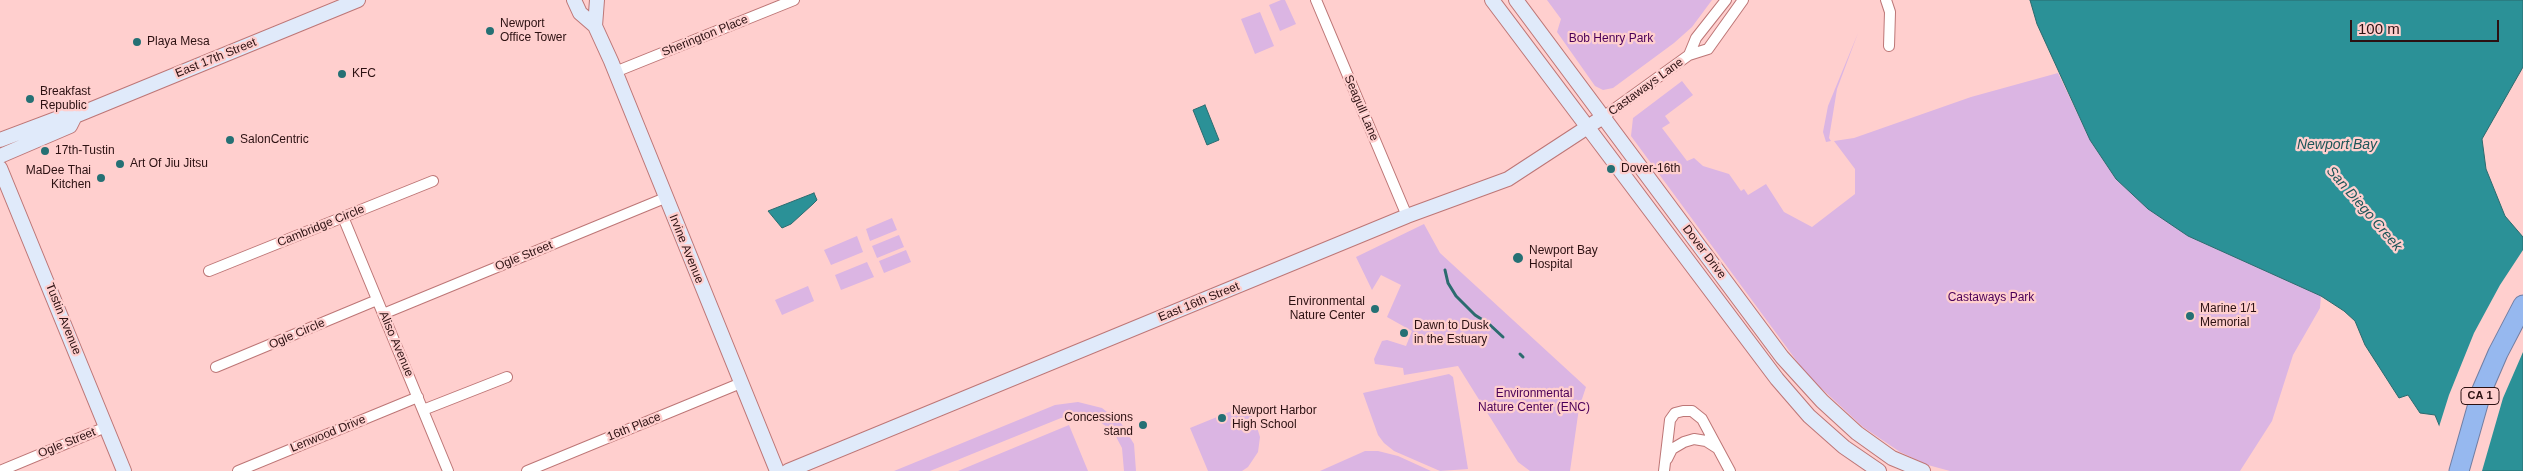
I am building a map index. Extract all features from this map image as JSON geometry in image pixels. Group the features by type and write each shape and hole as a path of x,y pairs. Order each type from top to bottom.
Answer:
{"highway":[{"name":"CA 1","path":"2459,471 2482,390 2501,346 2523,305"}],"street":[{"name":"East 17th Street","path":"0,140 69,114 75,116 358,0"},
{"name":"Irvine Avenue","path":"574,0 580,12 595,26 615,72 777,471"},
{"name":"Irvine Avenue","path":"595,26 597,0"},
{"name":"Sherington Place","path":"615,72 794,0"},
{"name":"Seagull Lane","path":"1316,0 1407,216"},
{"name":"Dover Drive","path":"1492,0 1777,379 1808,416 1844,447 1880,471"},
{"name":"Dover Drive","path":"1516,0 1782,357 1822,402 1857,433 1892,458 1923,471"},
{"path":"1886,0 1890,12 1889,46"},
{"name":"Castaways Lane","path":"1689,56 1696,38 1726,1"},
{"path":"1726,1 1740,5"},
{"name":"Castaways Lane","path":"1603,118 1689,56 1708,49 1740,5"},
{"name":"East 17th Street","path":"0,156 70,126 75,116"},
{"name":"East 16th Street","path":"788,471 1407,216 1508,179 1603,118"},
{"name":"Tustin Avenue","path":"0,168 124,471"},
{"name":"Cambridge Circle","path":"209,271 433,181"},
{"name":"Ogle Street","path":"383,314 665,198"},
{"name":"Aliso Avenue","path":"342,217 448,471"},
{"name":"Ogle Circle","path":"216,367 377,300"},
{"path":"423,410 507,377"},
{"name":"16th Place","path":"527,471 741,383"},
{"name":"Lenwood Drive","path":"238,471 418,397"},
{"path":"1664,467 1670,420 1675,413 1683,410 1692,411 1702,419 1730,471"},
{"name":"Ogle Street","path":"0,471 106,427"},
{"path":"1664,467 1672,449 1684,442 1694,439 1706,441 1718,449"}],"green space":[{"path":"1285,0 1296,24 1280,31 1269,5"},
{"name":"Bob Henry Park","path":"1547,0 1712,0 1692,27 1674,43 1613,88 1603,90 1595,86 1557,32 1561,19"},
{"path":"1260,12 1274,46 1255,54 1241,19"},
{"path":"1858,33 1837,89 1829,138 1831,141 1826,142 1823,132 1828,106"},
{"name":"Castaways Park","path":"2058,73 2090,140 2116,179 2188,236 2321,296 2320,308 2293,355 2272,421 2240,471 1950,471 1928,465 1900,452 1863,427 1807,375 1631,136 1633,118 1682,81 1693,95 1665,116 1670,123 1662,128 1687,161 1694,158 1703,166 1729,174 1741,191 1744,189 1748,195 1766,184 1784,212 1812,227 1855,194 1855,169 1834,141 1854,138 1971,97"},
{"path":"892,218 897,230 870,241 866,229"},
{"name":"Environmental Nature Center (ENC)","path":"1424,224 1440,253 1586,387 1579,408 1570,471 1530,471 1518,462 1458,366 1404,375 1403,368 1375,364 1374,359 1382,341 1387,340 1406,346 1412,331 1387,317 1401,285 1381,275 1372,290 1356,257"},
{"path":"899,235 904,247 877,258 872,246"},
{"path":"857,236 863,252 831,265 824,250"},
{"path":"906,250 911,262 884,273 879,261"},
{"path":"867,262 874,277 841,290 835,275"},
{"path":"808,286 814,301 782,315 775,300"},
{"path":"1449,374 1453,377 1468,469 1440,471 1394,451 1384,443 1378,435 1363,393"},
{"path":"1078,402 1102,408 1121,423 1134,444 1136,471 1124,471 1122,448 1113,431 1097,420 1079,416 1061,418 930,471 894,471 1055,405"},
{"path":"1244,406 1255,421 1260,437 1258,452 1248,467 1242,471 1208,471 1190,428"},
{"path":"1069,425 1088,471 958,471"},
{"path":"1365,451 1378,451 1398,456 1431,471 1320,471"}],"water":[{"name":"Newport Bay","path":"2030,0 2523,0 2523,67 2482,139 2486,169 2505,216 2523,237 2523,471 2458,471 2435,415 2420,413 2408,395 2399,398 2365,345 2355,321 2344,311 2321,296 2188,236 2148,209 2116,179 2090,140 2037,24"},
{"path":"1205,105 1219,140 1207,145 1193,110"},
{"path":"814,193 817,200 791,224 782,228 768,211"}],"pier":[{"path":"2523,250 2523,352 2503,398 2482,471 2455,471 2438,430 2449,395 2474,333 2500,285"}],"waterway":[{"path":"1445,270 1448,283 1456,296 1475,315 1489,324 1503,337"},
{"path":"1520,354 1523,357"}],"place":[{"name":"Newport Office Tower","path":"490,31"},
{"name":"Playa Mesa","path":"137,42"},
{"name":"KFC","path":"342,74"},
{"name":"Breakfast Republic","path":"30,99"},
{"name":"SalonCentric","path":"230,140"},
{"name":"17th-Tustin","path":"45,151"},
{"name":"Art Of Jiu Jitsu","path":"120,164"},
{"name":"Dover-16th","path":"1611,169"},
{"name":"MaDee Thai Kitchen","path":"101,178"},
{"name":"Newport Bay Hospital","path":"1518,258"},
{"name":"Environmental Nature Center","path":"1375,309"},
{"name":"Marine 1/1 Memorial","path":"2190,316"},
{"name":"Dawn to Dusk in the Estuary","path":"1404,333"},
{"name":"Newport Harbor High School","path":"1222,418"},
{"name":"Concessions stand","path":"1143,425"}],"water label":[{"name":"San Diego Creek","path":"2364,209"}]}
